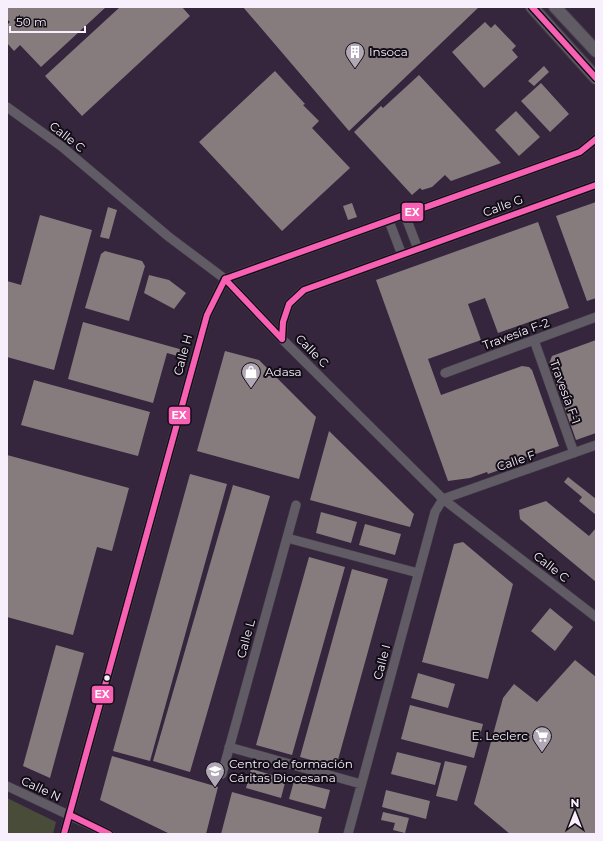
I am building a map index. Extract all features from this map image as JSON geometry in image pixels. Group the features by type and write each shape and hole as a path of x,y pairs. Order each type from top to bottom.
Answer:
{"street":[{"path":"532,7 596,78"},
{"path":"555,7 596,51"},
{"name":"Calle C","path":"7,107 61,146 169,237 225,279 282,339 443,499 596,617"},
{"name":"Calle G","path":"580,152 596,139"},
{"name":"Calle G","path":"225,279 596,147"},
{"name":"Calle G","path":"282,339 283,322 289,304 304,290 596,185"},
{"path":"405,215 418,249"},
{"path":"389,221 402,255"},
{"name":"Calle H","path":"64,834 207,315 225,279"},
{"name":"Travesía F-2","path":"445,373 596,317"},
{"name":"Travesía F-1","path":"534,340 574,453"},
{"name":"Calle F","path":"443,499 596,445"},
{"name":"Calle I","path":"348,834 435,512 443,499"},
{"name":"Calle L","path":"222,774 296,504"},
{"path":"287,538 418,573"},
{"path":"229,747 361,784"},
{"name":"Calle N","path":"7,786 109,834"}],"shaded area":[{"path":"7,7 596,7 596,834 7,834"}],"green space":[{"path":"7,798 56,822 53,834 7,834"}],"building":[{"path":"7,7 106,7 41,67 20,45 14,51 7,43 7,25 10,22 7,19"},
{"path":"120,7 182,7 190,16 82,116 45,76"},
{"name":"Insoca","path":"243,7 479,7 349,131"},
{"path":"485,22 491,28 495,24 516,46 512,50 518,57 484,88 452,52"},
{"path":"544,66 549,72 534,86 528,81"},
{"path":"275,71 305,104 303,105 319,121 312,128 350,168 282,231 199,142"},
{"path":"419,75 501,163 451,181 445,175 432,187 422,190 420,188 412,195 354,132 381,106 383,108"},
{"path":"541,83 569,114 550,132 521,101"},
{"path":"516,111 540,137 519,156 495,130"},
{"path":"596,202 596,298 587,301 556,216"},
{"path":"352,203 357,217 348,220 343,206"},
{"path":"108,207 117,210 109,239 100,237"},
{"path":"40,215 92,230 54,370 7,357 7,281 21,285"},
{"path":"538,222 569,308 498,333 485,298 468,304 481,340 428,359 441,395 522,366 529,367 532,370 559,446 521,459 522,462 488,474 487,472 470,478 448,481 376,280"},
{"path":"105,251 142,261 145,266 129,321 85,308 101,254"},
{"path":"149,275 169,280 186,293 174,309 144,293"},
{"path":"83,322 183,350 181,357 167,353 153,403 68,379"},
{"path":"596,340 596,433 576,440 549,364 552,356"},
{"name":"Adasa","path":"225,351 259,360 316,417 299,479 197,451"},
{"path":"34,380 150,412 138,456 21,425"},
{"path":"329,431 414,514 410,527 310,500"},
{"path":"7,455 129,488 112,551 97,547 73,635 7,617"},
{"path":"190,474 227,484 150,761 113,751"},
{"path":"568,477 596,499 596,515 579,501 582,497 564,482"},
{"path":"233,485 270,496 190,772 153,761"},
{"path":"546,501 589,536 596,528 596,582 520,519 519,510"},
{"path":"321,512 357,522 351,543 316,533"},
{"path":"365,524 401,534 395,555 359,545"},
{"path":"463,542 513,584 488,679 422,662 454,544"},
{"path":"309,557 345,567 292,755 256,745"},
{"path":"352,569 388,579 336,767 300,757"},
{"path":"550,608 573,627 555,651 531,631"},
{"path":"56,645 84,653 50,778 23,766"},
{"name":"E. Leclerc","path":"575,660 596,677 596,834 510,834 474,804 503,698 514,684 537,702"},
{"path":"418,673 455,684 448,708 411,698"},
{"path":"410,705 483,724 474,758 401,739"},
{"path":"397,752 441,763 435,785 391,774"},
{"path":"112,756 218,787 206,834 170,834 100,800"},
{"path":"445,761 467,766 457,801 436,796"},
{"path":"251,769 286,779 281,798 246,788"},
{"path":"294,781 330,790 325,809 289,799"},
{"path":"386,790 430,801 426,819 382,807"},
{"path":"232,792 322,817 318,834 221,834"},
{"path":"383,812 409,818 405,833 393,830 395,823 381,820"}],"transit line":[{"name":"EX","path":"532,7 596,78"},
{"name":"EX","path":"225,279 580,152 596,139"},
{"name":"EX","path":"282,339 283,322 289,304 304,290 596,185"},
{"name":"EX","path":"225,279 282,339"},
{"name":"EX","path":"64,834 207,315 225,279"},
{"name":"EX","path":"70,815 109,834"}],"place":[{"name":"Insoca","path":"355,69"},
{"name":"Adasa","path":"251,389"},
{"name":"E. Leclerc","path":"542,753"},
{"name":"Centro de formación Cáritas Diocesana","path":"215,788"}]}
